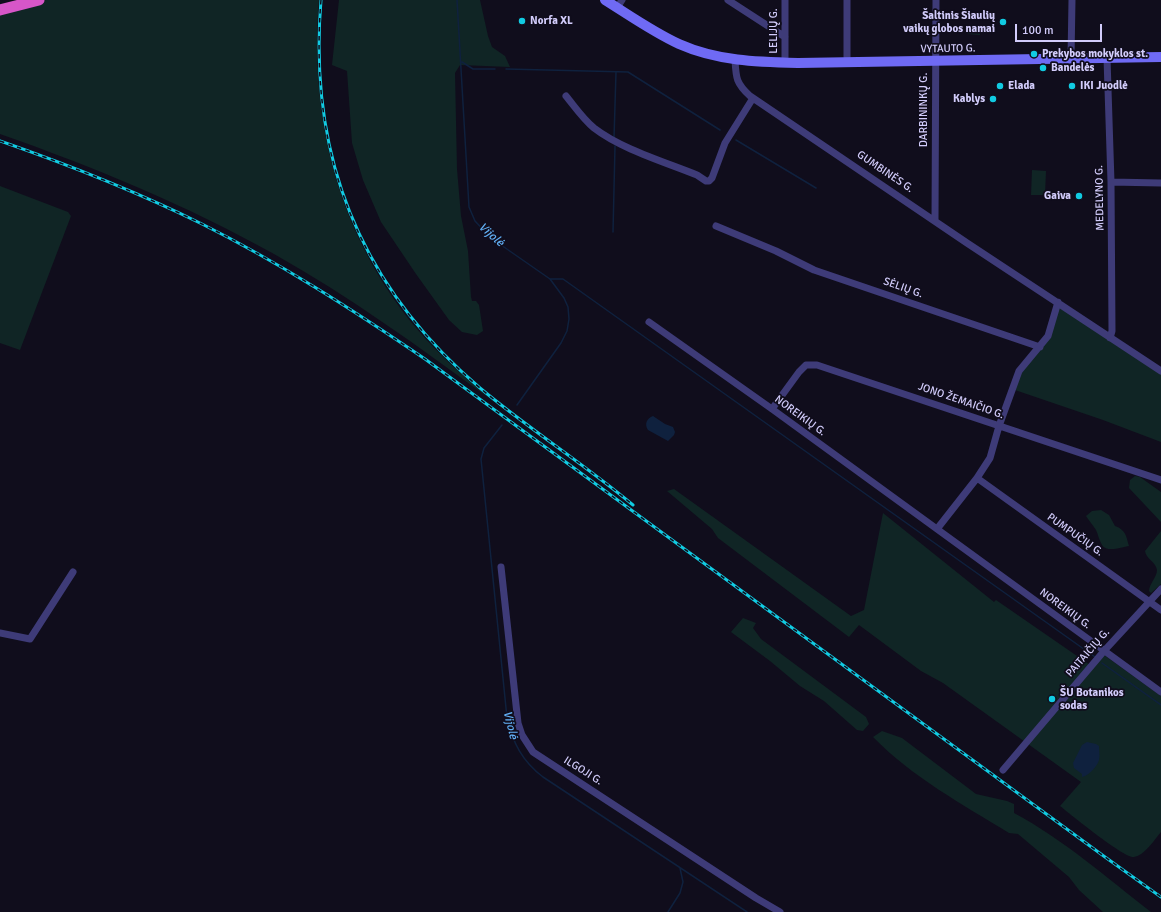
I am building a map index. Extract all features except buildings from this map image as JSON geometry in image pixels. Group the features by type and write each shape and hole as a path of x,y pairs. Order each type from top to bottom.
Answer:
{"highway":[{"path":"0,3 12,0"},
{"path":"0,10 39,0"}],"main road":[{"path":"605,0 620,4 650,28 678,44 715,56 735,60"},
{"name":"VYTAUTO G.","path":"735,60 785,63 1161,57"}],"street":[{"path":"728,0 785,37"},
{"name":"LELIJŲ G.","path":"785,0 785,63"},
{"path":"847,0 847,62"},
{"name":"DARBININKŲ G.","path":"935,220 936,0"},
{"path":"1071,58 1072,0"},
{"name":"MEDELYNO G.","path":"1107,58 1111,182 1112,330 1110,338"},
{"name":"GUMBINĖS G.","path":"735,60 737,81 753,98 967,243 1161,371"},
{"path":"566,96 581,116 594,128 616,142 697,175 706,181 709,181 712,178 725,143 753,98"},
{"path":"1111,182 1161,183"},
{"name":"SĖLIŲ G.","path":"716,226 776,251 814,270 1040,347"},
{"path":"937,529 977,478 990,458 999,426 1019,371 1048,336 1058,302"},
{"name":"NOREIKIŲ G.","path":"649,322 772,409 1161,692"},
{"name":"JONO ŽEMAIČIO G.","path":"772,409 799,372 806,365 817,365 999,426 1040,438 1161,480"},
{"name":"PUMPUČIŲ G.","path":"977,478 1161,610"},
{"name":"ILGOJI G.","path":"501,567 518,723 522,735 533,752 756,898 780,912"},
{"path":"0,633 30,639 73,572"},
{"name":"PAITAIČIŲ G.","path":"1003,770 1104,651 1161,589"}],"green space":[{"path":"46,0 319,0 317,44 319,89 325,132 335,174 349,215 367,255 390,293 417,329 442,356 489,398 357,305 302,270 241,236 139,188 0,134 0,13"},
{"path":"339,0 480,0 492,47 505,56 510,67 460,65 455,73 457,169 461,216 468,251 471,297 472,301 476,301 479,305 483,331 477,335 462,332 449,320 381,222 363,180 352,143 347,71 332,65"},
{"path":"967,25 980,26 980,35 967,34"},
{"path":"1032,170 1046,171 1045,195 1031,195"},
{"path":"0,186 68,212 71,216 20,350 0,343"},
{"path":"1058,302 1161,371 1161,442 1103,420 1012,389 1019,371 1040,347"},
{"path":"1135,476 1140,477 1161,492 1161,522 1129,488 1130,480"},
{"path":"674,489 851,616 864,610 883,513 994,602 996,600 1093,667 1104,655 1161,696 1161,832 1146,850 1134,857 1129,856 1109,844 1060,806 1081,782 943,683 921,671 859,625 849,637 718,538 712,529 667,491"},
{"path":"1101,510 1109,515 1115,526 1123,531 1129,546 1107,549 1102,545 1096,530 1086,516 1092,511"},
{"path":"1161,531 1161,584 1151,593 1149,588 1157,570 1145,551"},
{"path":"743,618 756,623 753,628 761,639 866,717 869,724 863,731 857,730 824,701 800,686 731,632"},
{"path":"882,731 902,738 976,794 1014,804 1014,813 1032,823 1067,847 1151,912 1103,912 1079,890 1069,877 1018,834 1009,833 938,789 904,765 873,737"}],"water":[{"path":"653,416 665,424 673,427 675,432 674,435 668,441 648,430 646,426 647,422 649,418"},
{"path":"1087,742 1099,746 1099,758 1098,763 1092,771 1082,777 1082,774 1074,768 1073,763 1082,745"}],"waterway":[{"name":"Vijolė","path":"457,0 469,207 475,221 491,238 550,279 564,298 568,307 569,319 567,331 561,343 517,405"},
{"path":"462,62 473,69 495,69"},
{"path":"506,69 628,72 720,130"},
{"path":"614,138 616,72"},
{"path":"736,140 816,188"},
{"path":"613,232 615,146"},
{"path":"550,279 563,279 1095,657"},
{"name":"Vijolė","path":"502,425 484,448 481,459 507,718 512,736 519,751 529,765 543,777 747,912"},
{"path":"1102,663 1161,705"},
{"path":"668,912 680,893 683,882 680,868"}],"railway":[{"path":"321,0 319,58 323,113 334,165 351,215 374,262 403,306 438,348 480,388 633,505"},
{"path":"0,141 102,180 153,201 202,224 288,271 371,323 425,359 1161,897"}],"place":[{"name":"Norfa XL","path":"522,21"},
{"name":"Šaltinis Šiaulių vaikų globos namai","path":"1003,22"},
{"name":"Prekybos mokyklos st.","path":"1034,54"},
{"name":"Bandelės","path":"1043,68"},
{"name":"Elada","path":"1000,86"},
{"name":"IKI Juodlė","path":"1072,86"},
{"name":"Kablys","path":"993,99"},
{"name":"Gaiva","path":"1079,196"},
{"name":"ŠU Botanikos sodas","path":"1052,699"}]}
